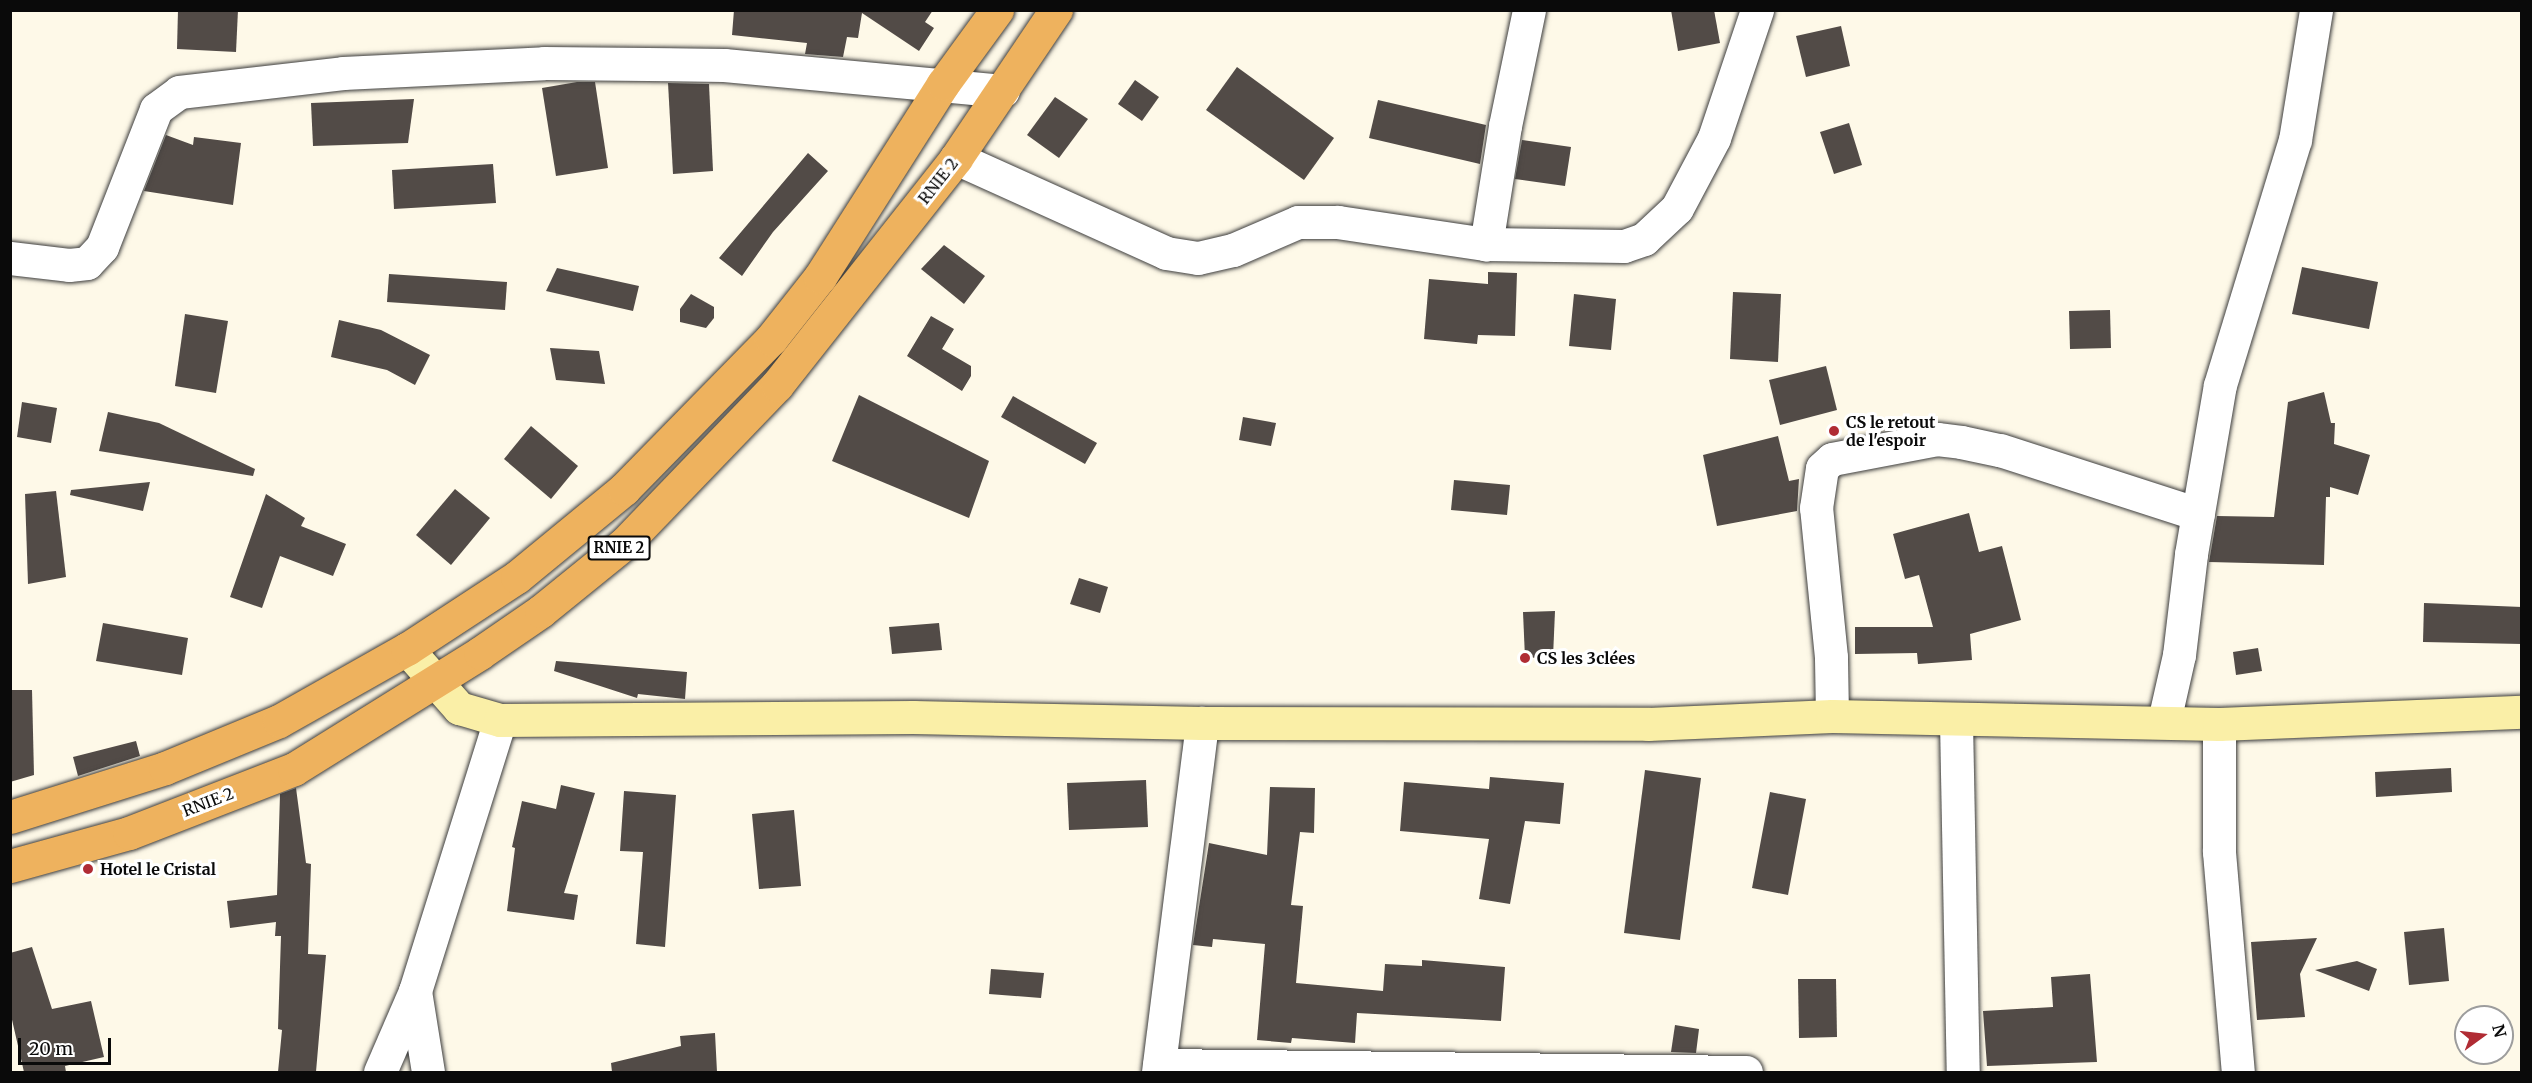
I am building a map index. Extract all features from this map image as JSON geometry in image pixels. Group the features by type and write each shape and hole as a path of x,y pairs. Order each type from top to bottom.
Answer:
{"highway":[{"name":"RNIE 2","path":"10,817 165,768 279,721 407,649 517,577 624,489 771,339 820,277 943,84 997,10"},
{"name":"RNIE 2","path":"10,866 129,833 294,769 435,682 541,611 625,543 777,385 956,158 1056,10"}],"main road":[{"path":"407,649 459,708 500,720 913,717 1202,723 1648,724 1832,716 1956,721 2164,721 2219,724 2522,712"}],"street":[{"path":"1486,244 1504,126 1528,10"},
{"path":"956,158 1166,253 1198,258 1233,250 1298,222 1338,222 1486,244 1624,246 1644,238 1677,208 1714,138 1757,10"},
{"path":"2164,721 2179,655 2198,514 2228,350 2295,140 2316,10"},
{"path":"10,258 69,265 87,262 102,247 156,109 179,92 343,73 544,63 724,65 1003,91"},
{"path":"1832,716 1831,657 1816,507 1822,468 1832,459 1936,439 1961,442 2000,450 2198,514"},
{"path":"380,1072 415,991 500,720"},
{"path":"1956,721 1963,1072"},
{"path":"1202,723 1158,1069 1746,1072"},
{"path":"2219,724 2219,852 2238,1072"},
{"path":"415,991 428,1072"}],"building":[{"path":"178,10 238,10 236,52 177,49"},
{"path":"734,10 933,10 925,22 934,28 919,51 862,13 858,38 847,37 843,57 805,54 807,43 732,35"},
{"path":"1671,10 1714,10 1720,43 1678,51"},
{"path":"1841,26 1850,66 1806,77 1796,36"},
{"path":"1237,67 1334,138 1304,180 1206,110"},
{"path":"1135,80 1159,97 1142,121 1118,104"},
{"path":"577,82 595,82 608,168 556,176 542,88"},
{"path":"668,83 709,84 713,171 673,174"},
{"path":"1055,97 1088,119 1059,158 1027,135"},
{"path":"414,99 408,143 313,146 311,103"},
{"path":"1378,100 1486,125 1480,164 1369,138"},
{"path":"1849,123 1862,165 1834,174 1820,132"},
{"path":"166,135 193,145 194,137 241,143 233,205 144,191"},
{"path":"1522,140 1571,147 1565,186 1515,179"},
{"path":"808,153 828,171 773,232 742,276 719,258"},
{"path":"493,164 496,203 394,209 392,170"},
{"path":"944,245 985,276 964,304 921,269"},
{"path":"2302,267 2378,282 2369,329 2292,314"},
{"path":"557,268 639,286 633,311 546,291"},
{"path":"1488,272 1517,273 1515,336 1478,335 1477,344 1424,339 1429,279 1488,284"},
{"path":"389,274 507,282 505,310 387,302"},
{"path":"1733,292 1781,294 1778,362 1730,359"},
{"path":"691,294 714,307 714,318 706,328 680,322 680,309"},
{"path":"1574,294 1616,299 1611,350 1569,346"},
{"path":"2110,310 2111,348 2070,349 2069,311"},
{"path":"185,314 228,321 216,393 175,386"},
{"path":"931,316 954,329 942,349 971,366 971,376 962,391 907,356"},
{"path":"339,320 381,330 430,355 415,385 387,370 331,357"},
{"path":"550,348 599,351 605,384 556,380"},
{"path":"1826,366 1837,410 1780,425 1769,380"},
{"path":"2324,392 2331,423 2335,423 2334,444 2370,455 2358,495 2330,487 2330,497 2326,497 2324,565 2209,562 2217,516 2274,517 2288,402"},
{"path":"859,395 989,461 969,518 832,461"},
{"path":"1013,396 1097,443 1085,464 1001,417"},
{"path":"22,402 57,408 51,443 17,437"},
{"path":"108,412 159,423 255,469 253,476 99,451"},
{"path":"1243,417 1276,423 1271,446 1239,440"},
{"path":"531,426 578,466 551,499 504,459"},
{"path":"1778,436 1789,481 1799,479 1797,511 1717,526 1703,455"},
{"path":"1454,480 1510,485 1507,515 1451,510"},
{"path":"150,482 143,511 70,495 71,490"},
{"path":"455,489 490,518 451,565 416,535"},
{"path":"56,491 66,577 28,584 25,494"},
{"path":"266,494 305,518 301,526 346,544 333,576 280,556 262,608 230,597"},
{"path":"1969,513 1979,552 2002,546 2021,620 1970,634 1972,660 1918,664 1917,653 1855,654 1855,627 1933,627 1919,575 1905,579 1893,534"},
{"path":"1079,578 1108,587 1100,613 1070,604"},
{"path":"2424,603 2522,607 2522,644 2423,642"},
{"path":"1555,611 1553,657 1525,658 1523,612"},
{"path":"103,623 188,638 182,675 96,661"},
{"path":"939,623 942,650 892,654 889,627"},
{"path":"2258,648 2262,671 2236,675 2233,652"},
{"path":"556,661 687,672 685,699 638,694 637,698 554,671"},
{"path":"10,690 32,690 34,775 10,782"},
{"path":"136,741 140,756 78,776 73,757"},
{"path":"2451,768 2452,792 2376,797 2375,772"},
{"path":"1645,770 1701,778 1680,940 1624,933"},
{"path":"1490,777 1564,783 1560,824 1525,821 1510,904 1479,899 1489,839 1400,831 1404,782 1489,789"},
{"path":"1146,780 1148,827 1069,830 1067,783"},
{"path":"561,785 595,793 564,893 578,895 574,920 507,911 515,848 512,847 522,801 556,809"},
{"path":"1270,787 1315,788 1314,833 1300,832 1291,905 1303,906 1296,983 1383,991 1385,964 1422,966 1422,960 1505,967 1501,1021 1357,1013 1355,1043 1292,1038 1291,1043 1257,1040 1265,944 1213,939 1212,947 1193,945 1209,843 1267,855"},
{"path":"296,788 306,863 311,864 308,954 326,955 316,1072 278,1072 282,1030 278,1029 281,936 275,936 276,922 230,928 227,901 277,895 280,794"},
{"path":"624,791 676,795 665,947 636,944 643,852 620,851"},
{"path":"1770,792 1806,799 1788,895 1752,888"},
{"path":"794,810 801,886 759,889 752,814"},
{"path":"2444,928 2449,981 2409,985 2404,932"},
{"path":"2317,938 2300,974 2305,1017 2257,1020 2251,942"},
{"path":"32,947 52,1009 91,1001 104,1057 65,1066 66,1072 24,1072 10,1011 10,953"},
{"path":"2357,961 2377,969 2369,991 2315,970"},
{"path":"991,969 1044,973 1041,998 989,994"},
{"path":"2090,974 2097,1062 1987,1066 1983,1011 2053,1007 2051,977"},
{"path":"1798,979 1836,979 1837,1037 1799,1038"},
{"path":"1675,1025 1699,1029 1696,1053 1671,1052"},
{"path":"715,1033 717,1072 612,1072 611,1063 681,1046 680,1036"}],"place":[{"name":"CS le retout de l'espoir","path":"1834,431"},
{"name":"CS les 3clées","path":"1525,658"},
{"name":"Hotel le Cristal","path":"88,869"}]}
